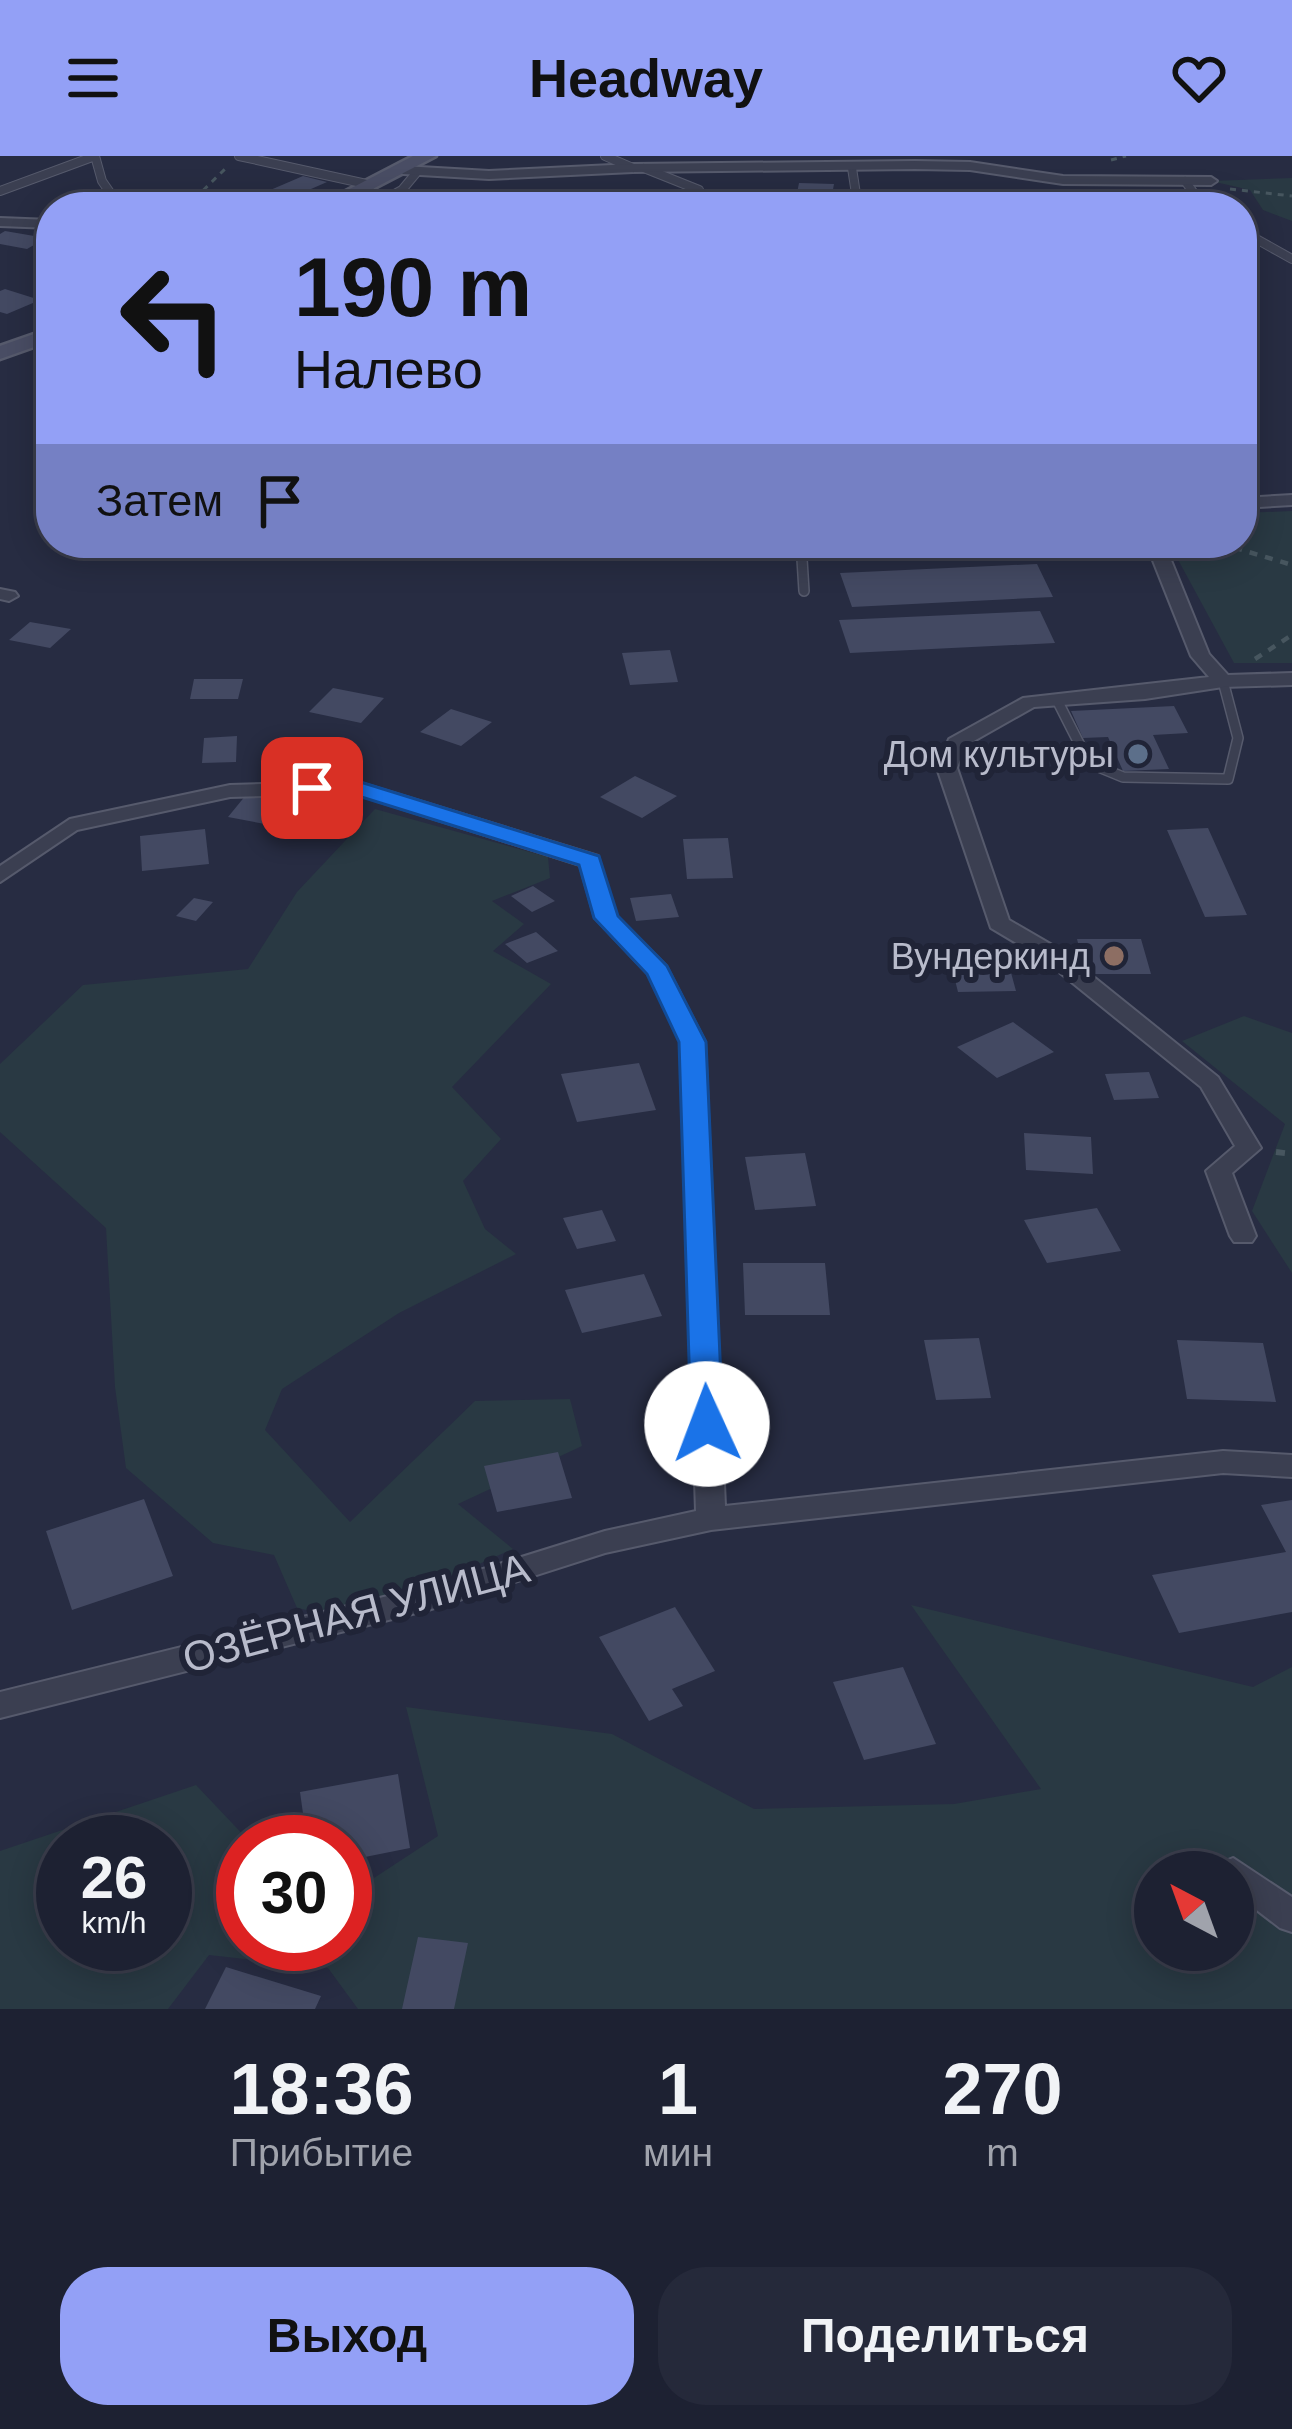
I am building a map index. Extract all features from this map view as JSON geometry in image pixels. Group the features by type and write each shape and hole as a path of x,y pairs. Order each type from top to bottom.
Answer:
{"street":[{"path":"360,192 416,166 489,175 856,162 876,167 970,166 1063,179 1211,181"},
{"path":"0,222 36,223"},
{"path":"0,353 36,340"},
{"path":"1257,502 1292,500"},
{"path":"1161,558 1200,656 1222,681"},
{"path":"1244,1236 1219,1172 1249,1148 1210,1082 1052,954 999,923 947,768 956,742 1030,702 1222,681 1292,680"},
{"path":"0,876 70,826 230,790 354,787 590,861 606,918 658,971 693,1042 711,1519"},
{"name":"ОЗЁРНАЯ УЛИЦА","path":"0,1705 428,1598 605,1542 711,1519 1223,1462 1292,1466"},
{"path":"1254,1889 1292,1917"}],"lane":[{"path":"0,191 95,156 110,192"},
{"path":"239,156 371,185"},
{"path":"605,156 699,190"},
{"path":"856,162 857,192"},
{"path":"399,192 416,166"},
{"path":"1185,182 1193,192"},
{"path":"1257,239 1292,259"},
{"path":"802,558 804,591"},
{"path":"1058,700 1089,763 1124,777 1228,779 1238,738 1222,681"}],"path":[{"path":"1115,156 1126,156"},
{"path":"202,192 218,182 226,167"},
{"path":"1185,182 1292,196"},
{"path":"1257,554 1292,565"}],"shaded area":[{"path":"1292,178 1292,221 1263,210 1257,192 1211,181"},
{"path":"1292,511 1292,663 1234,663 1177,558 1257,558 1257,512"},
{"path":"375,809 548,857 550,878 492,901 524,924 493,951 551,984 452,1087 501,1139 463,1181 485,1229 516,1254 399,1313 282,1389 265,1430 350,1522 475,1401 570,1399 582,1446 458,1504 513,1549 434,1584 337,1616 297,1608 274,1555 213,1543 126,1468 115,1387 106,1228 0,1132 0,1064 83,985 248,969 297,892"},
{"path":"1244,1016 1292,1033 1292,1273 1252,1211 1285,1124 1182,1041"},
{"path":"911,1605 1253,1687 1292,1667 1292,2009 358,2009 330,1971 372,1971 372,1879 438,1836 406,1707 612,1734 754,1809 954,1804 1041,1789"},
{"path":"196,1785 224,1815 216,1815 216,1956 209,1955 168,2009 0,2009 0,1851 36,1839 36,1971 192,1971 192,1815 107,1815"}],"building":[{"path":"303,176 327,182 304,192 266,192"},
{"path":"799,183 834,184 833,192 797,192"},
{"path":"0,234 36,236 36,244 27,249 0,244"},
{"path":"0,291 36,302 7,314 0,312"},
{"path":"1037,564 1053,597 852,607 840,573"},
{"path":"1040,611 1055,643 850,653 839,620"},
{"path":"30,622 71,629 50,648 9,640"},
{"path":"670,650 678,682 630,685 622,653"},
{"path":"194,679 243,679 238,699 190,699"},
{"path":"333,688 384,698 361,723 309,712"},
{"name":"Дом культуры","path":"1174,706 1188,733 1153,735 1169,769 1123,771 1108,737 1083,738 1071,711"},
{"path":"451,709 492,722 461,746 420,732"},
{"path":"237,736 236,762 202,763 204,738"},
{"path":"635,776 677,796 642,818 600,797"},
{"path":"246,795 288,802 270,825 228,817"},
{"path":"1208,828 1247,915 1205,917 1167,830"},
{"path":"205,829 209,864 142,871 140,836"},
{"path":"728,838 733,878 687,879 683,839"},
{"path":"533,886 555,901 532,912 511,896"},
{"path":"671,894 679,917 636,921 630,898"},
{"path":"194,898 213,902 196,921 176,916"},
{"path":"536,932 558,951 527,963 505,944"},
{"name":"Вундеркинд","path":"1077,939 1141,939 1151,974 1086,974"},
{"path":"1007,958 1016,991 958,992 950,960"},
{"path":"1013,1022 1054,1052 997,1078 957,1047"},
{"path":"639,1063 656,1110 577,1122 561,1074"},
{"path":"1149,1072 1159,1098 1114,1100 1105,1074"},
{"path":"1024,1133 1091,1137 1093,1174 1026,1170"},
{"path":"805,1153 816,1206 755,1210 745,1157"},
{"path":"1097,1208 1121,1251 1047,1263 1024,1220"},
{"path":"602,1210 616,1241 577,1249 563,1218"},
{"path":"743,1263 825,1263 830,1315 745,1315"},
{"path":"644,1274 662,1316 582,1333 565,1290"},
{"path":"979,1338 991,1398 936,1400 924,1340"},
{"path":"1177,1340 1263,1343 1276,1402 1187,1399"},
{"path":"558,1452 572,1498 497,1512 484,1466"},
{"path":"144,1499 173,1576 72,1610 46,1531"},
{"path":"1292,1500 1292,1612 1179,1633 1152,1575 1286,1552 1261,1505"},
{"path":"675,1607 715,1671 672,1689 683,1706 649,1721 599,1637"},
{"path":"903,1667 936,1744 864,1760 833,1682"},
{"path":"398,1774 410,1848 372,1856 372,1815 303,1815 300,1792"},
{"path":"418,1937 468,1943 454,2009 402,2009"},
{"path":"224,1971 239,1971 321,1996 315,2009 205,2009"}],"place":[{"name":"Дом культуры","path":"1138,754"},
{"name":"Вундеркинд","path":"1114,956"}],"route":[{"path":"312,788 354,787 590,861 606,918 658,971 693,1042 707,1424"}]}
